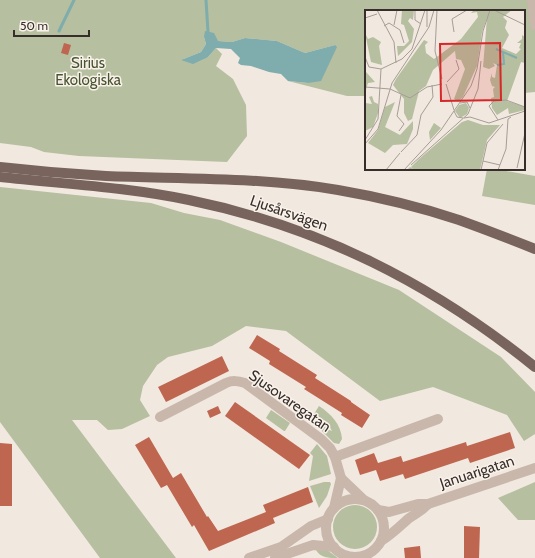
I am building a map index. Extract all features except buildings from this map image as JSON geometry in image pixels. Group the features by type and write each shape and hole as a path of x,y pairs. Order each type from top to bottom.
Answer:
{"main road":[{"name":"Ljusårsvägen","path":"0,167 105,176 165,177 274,183 337,190 374,197 439,214 535,249"},
{"name":"Ljusårsvägen","path":"0,177 106,188 189,200 246,213 294,229 359,255 400,275 460,311 535,366"}],"street":[{"path":"532,0 535,25"},
{"name":"Sjusovaregatan","path":"160,417 226,382 232,380 245,383 321,439 330,448 335,457 341,478 334,508"},
{"path":"335,457 438,419"},
{"name":"Januarigatan","path":"378,510 389,512 418,504 428,504 535,468"},
{"path":"341,478 364,500 373,505 378,510 383,520 384,525 377,558"},
{"path":"364,500 348,500 334,508 328,519 327,534 334,547 349,557 364,555 372,551 379,543"},
{"name":"Januarigatan","path":"379,543 409,519 422,511 428,504"},
{"path":"248,558 281,547 311,526 328,519"},
{"path":"275,558 313,545 334,547"}],"green space":[{"name":"Sirius Ekologiska","path":"0,0 535,0 535,92 525,93 525,10 365,10 365,96 347,96 288,81 308,83 335,45 305,53 277,41 245,38 232,42 218,41 204,37 206,44 201,52 181,60 208,57 216,48 222,54 216,66 233,79 246,105 247,136 227,162 79,156 44,152 31,147 0,143"},
{"path":"487,170 501,170 535,176 535,205 482,196"},
{"path":"0,187 151,203 184,213 220,220 281,242 399,290 501,357 535,392 535,434 524,441 507,415 433,387 380,401 286,331 246,326 212,346 168,357 157,365 143,386 140,400 150,416 122,429 108,430 97,420 72,420 176,558 100,558 0,422"},
{"path":"319,406 328,412 340,429 342,439 339,444 334,443 320,429 323,423 327,429 332,431 327,422 314,414"},
{"path":"271,410 290,423 285,431 266,418"},
{"path":"317,444 327,456 331,474 309,481 313,456 310,453"},
{"path":"330,482 331,484 327,496 319,508 310,486"},
{"path":"535,482 535,520 518,520 498,498"},
{"path":"355,505 367,509 373,515 377,527 373,539 367,545 355,549 343,545 337,539 333,527 337,515 343,509"},
{"path":"316,550 327,550 338,558 325,557 320,555"}],"water":[{"path":"205,31 214,33 218,41 232,42 245,38 277,41 305,53 335,45 337,47 321,81 308,83 288,81 281,74 251,66 241,65 238,63 240,58 231,49 216,48 208,57 193,64 181,60 201,52 206,44 204,37"}],"waterway":[{"path":"59,31 74,0"},
{"path":"206,0 208,32"}]}
